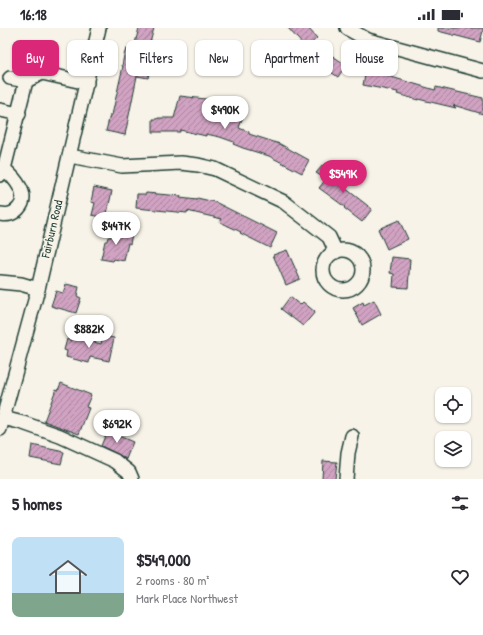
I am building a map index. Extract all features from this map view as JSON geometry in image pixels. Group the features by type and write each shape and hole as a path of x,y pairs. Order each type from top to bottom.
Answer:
{"street":[{"name":"Fairburn Road","path":"2,423 38,289 100,28"},
{"path":"347,28 368,40 483,71"},
{"path":"10,78 26,81 42,73 87,83"},
{"path":"0,214 9,215 17,210 22,204 23,195 19,185 12,175 2,172 19,114 26,81"},
{"path":"0,110 19,114"},
{"path":"70,156 122,166 181,163 215,169 284,202 329,237 336,252"},
{"path":"0,282 21,284 38,289"},
{"path":"2,423 23,423 60,436 115,461 129,472 132,479"},
{"path":"346,479 348,453 352,436"}],"building":[{"path":"139,28 154,28 151,40 136,40"},
{"path":"288,28 308,28 317,38 315,40 299,40"},
{"path":"438,28 483,28 483,31 480,42 438,31"},
{"path":"126,49 126,76 137,76 125,135 106,131 110,115 112,115"},
{"path":"333,56 341,62 341,72 338,77 333,74"},
{"path":"137,76 148,76 148,78"},
{"path":"365,76 388,76 435,90 436,87 483,98 483,114 453,105 456,108 418,100 397,94 398,92 363,85"},
{"path":"180,96 214,100 208,119 226,123 233,104 241,107 239,115 243,116 239,128 249,132 249,134 280,144 309,160 302,173 269,156 243,148 233,144 234,142 220,137 206,134 206,136 180,130 180,132 153,132 153,119 174,118"},
{"path":"323,165 348,184 345,188 372,209 362,222 344,208 345,207 319,188 326,179 316,173"},
{"path":"94,187 112,191 106,218 92,215 95,203 91,202"},
{"path":"146,193 181,196 180,198 197,200 197,198 215,202 277,233 270,248 220,222 222,219 187,211 187,213 136,208 137,194"},
{"path":"399,220 408,239 387,249 378,229"},
{"path":"112,230 132,234 130,244 128,243 124,261 101,259 105,241 107,241 108,237 111,237"},
{"path":"287,250 300,279 286,285 273,255"},
{"path":"392,257 410,259 408,288 393,287 394,274 390,273"},
{"path":"66,284 79,287 77,296 81,298 76,313 51,306 56,291 63,293"},
{"path":"290,297 300,305 303,302 315,312 303,326 281,309"},
{"path":"374,300 381,314 362,325 353,308 363,302 364,305"},
{"path":"72,336 101,344 103,336 114,338 109,361 90,357 89,363 66,357 67,351 64,350 67,339 71,341"},
{"path":"61,383 91,395 86,407 89,408 79,434 44,421 56,389 58,390"},
{"path":"107,431 133,442 126,459 101,446"},
{"path":"32,445 64,452 61,464 30,458"},
{"path":"323,461 337,462 335,479 322,479"}]}
